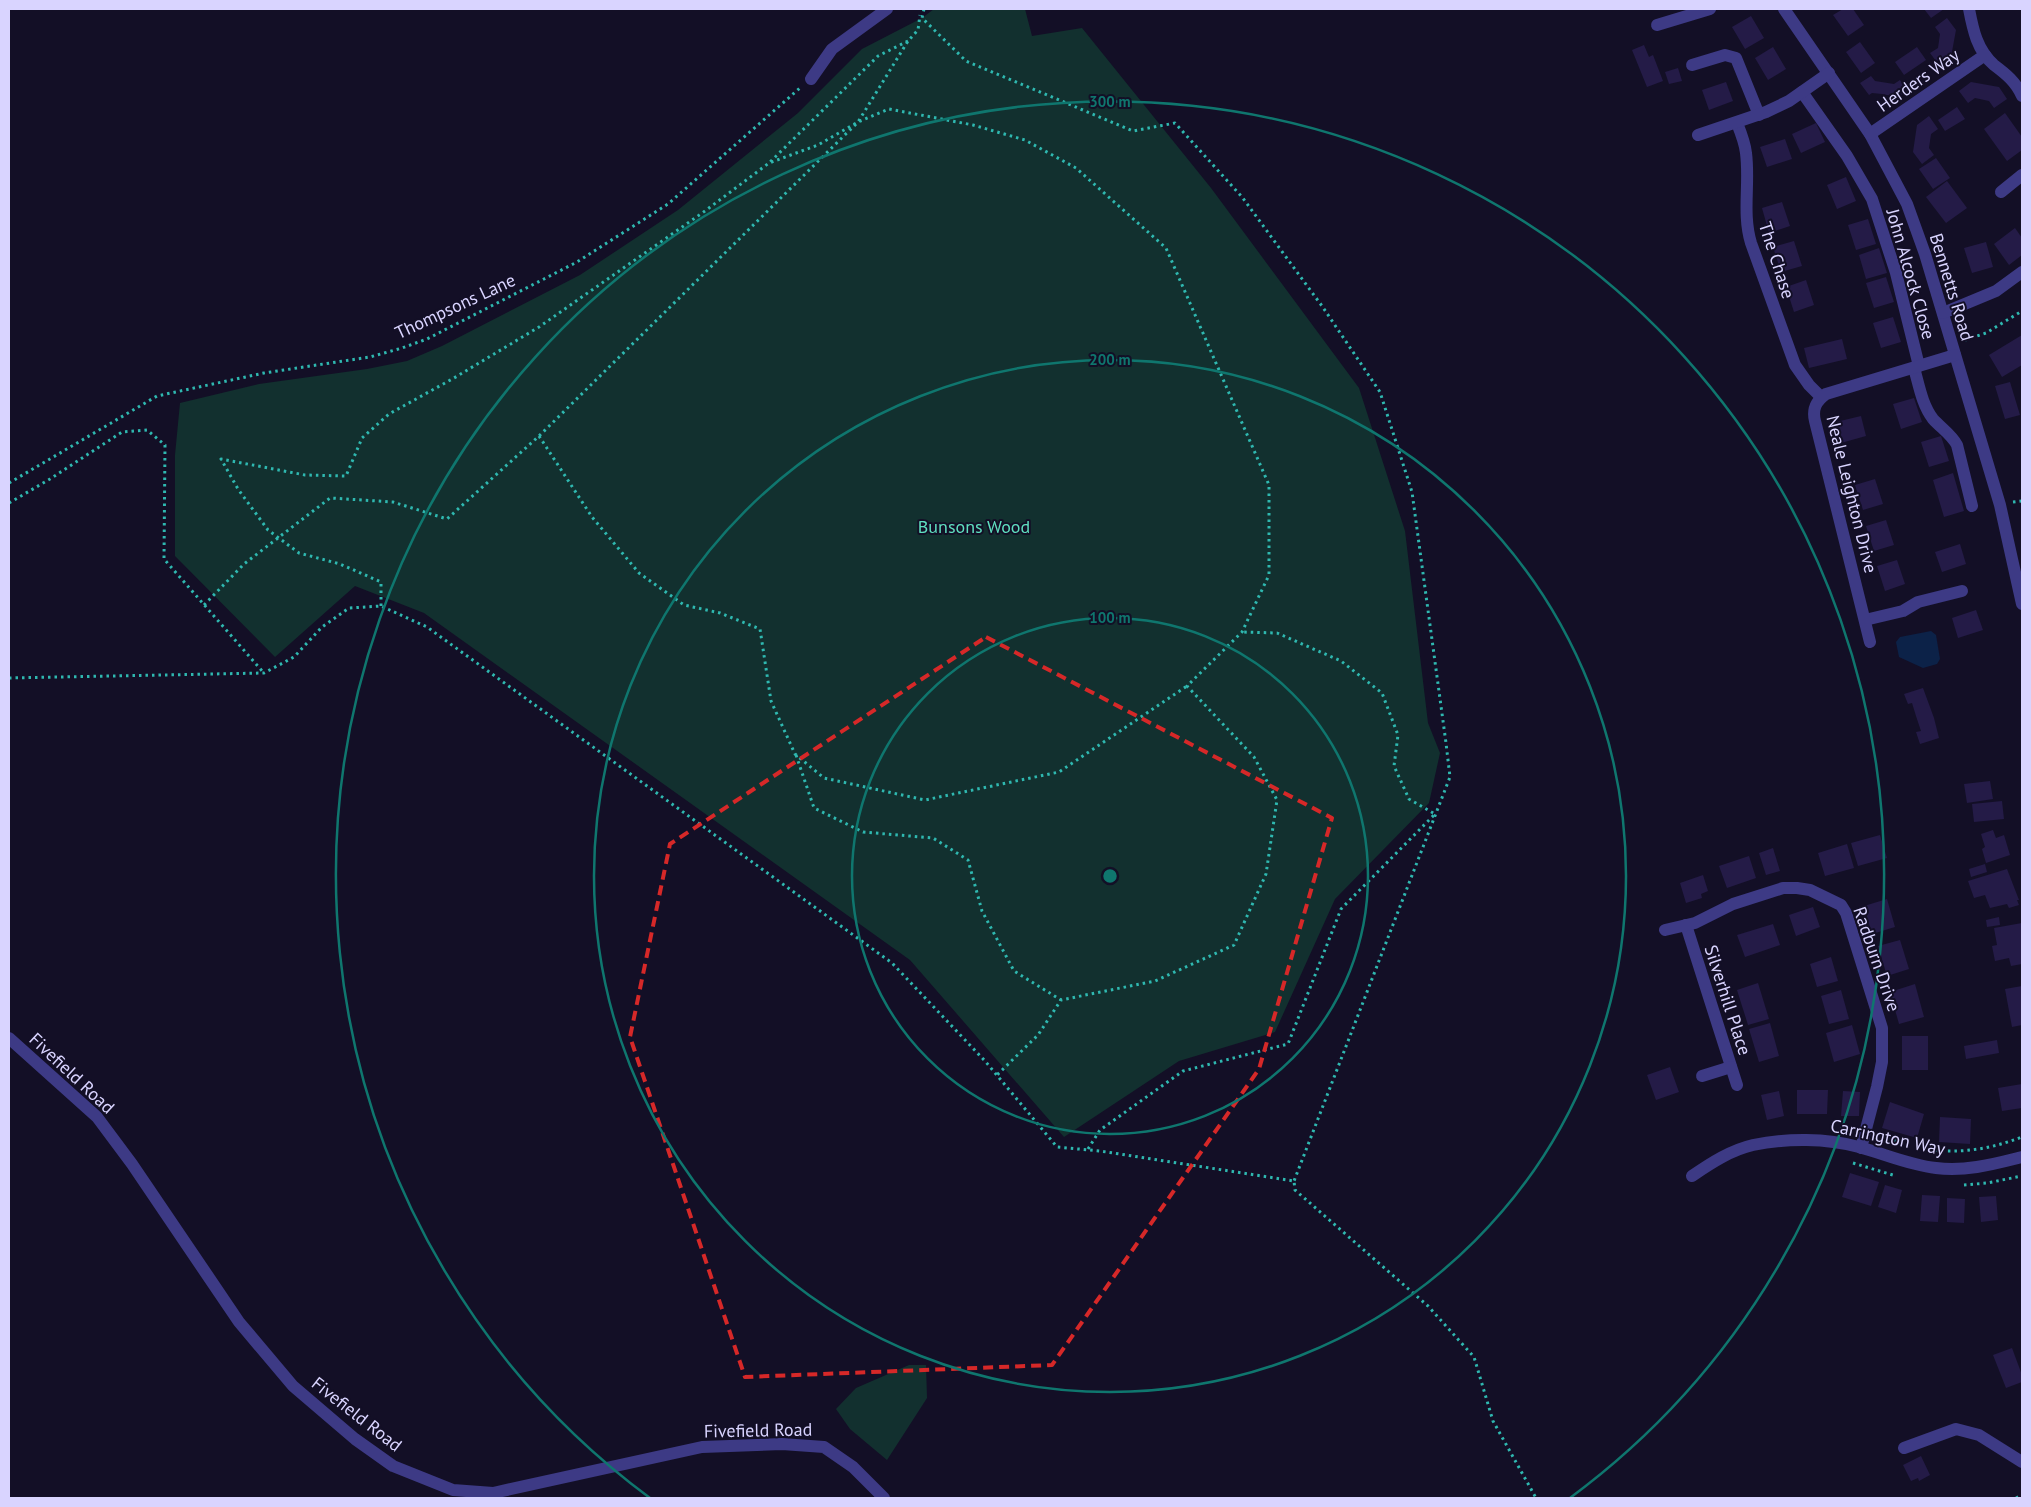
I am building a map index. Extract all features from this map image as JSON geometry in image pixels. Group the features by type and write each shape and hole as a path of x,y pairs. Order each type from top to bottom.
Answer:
{"street":[{"path":"810,79 832,48 887,9"},
{"path":"1657,25 1710,9"},
{"name":"Bennetts Road","path":"1784,9 1870,134 1907,204 1925,254 2000,505 2020,580 2022,604"},
{"path":"1970,9 1977,40 1985,54 2015,83 2022,96"},
{"path":"1692,65 1724,54 1736,58 1759,115"},
{"name":"Herders Way","path":"1870,134 1985,54"},
{"path":"1698,135 1759,115 1789,100 1829,73"},
{"name":"John Alcock Close","path":"1802,92 1847,156 1872,199 1896,273 1924,405 1933,418 1958,445 1972,506"},
{"name":"The Chase","path":"1737,123 1746,151 1748,170 1745,209 1748,235 1795,365 1808,385 1821,397"},
{"path":"2001,192 2022,176"},
{"path":"1943,313 1996,291 2022,272"},
{"name":"Neale Leighton Drive","path":"1870,642 1814,408 1821,397 1826,394 1917,367 1954,350"},
{"path":"1865,620 1903,611 1918,602 1962,591"},
{"name":"Radburn Drive","path":"1665,930 1695,923 1733,904 1783,888 1810,890 1841,905 1846,913 1882,1028 1883,1044 1880,1070 1861,1148"},
{"name":"Silverhill Place","path":"1686,925 1737,1085"},
{"name":"Fivefield Road","path":"9,1038 97,1117 132,1164 239,1322 293,1386 355,1439 393,1466 453,1490 493,1493 702,1447 782,1444 824,1447 853,1467 884,1498"},
{"path":"1702,1076 1731,1066"},
{"name":"Carrington Way","path":"1692,1176 1711,1163 1752,1145 1780,1142 1821,1140 1841,1142 1915,1164 1938,1168 1986,1166 2022,1157"},
{"path":"1904,1448 1956,1429 1979,1435 2022,1462"}],"path":[{"path":"204,605 244,564 330,498 392,502 447,519 539,436 858,122 908,41 918,30 923,9"},
{"path":"923,9 922,18 966,61 1133,131 1176,124 1242,197 1322,306 1380,392 1412,492 1450,777 1294,1181 1295,1190 1428,1306 1474,1357 1493,1421 1536,1498"},
{"path":"381,606 381,582 340,564 299,552 268,530 238,489 221,460 305,475 346,476 362,438 389,414 539,327 658,244 769,163 878,56 908,41"},
{"name":"Thompsons Lane","path":"9,484 158,396 264,373 370,357 427,339 577,262 668,204 810,79"},
{"path":"769,163 818,145 858,122 889,109 973,126 1025,140 1076,168 1166,248 1270,485 1270,575 1242,632 1187,686 1059,772 925,800 824,778 795,754"},
{"path":"1954,350 2022,311"},
{"path":"9,503 122,432 148,430 165,445 164,558 264,673"},
{"path":"539,436 592,517 639,573 684,605 720,612 760,630 771,701 795,754 814,808 863,832 933,838 968,860 982,911 1014,971 1061,1000 1155,981 1234,945 1266,874 1277,800 1254,757 1187,686"},
{"path":"9,678 264,673 294,657 322,627 349,608 381,606 426,627 892,963 997,1075 1057,1147 1294,1181"},
{"path":"1242,632 1277,633 1323,653 1341,661 1382,693 1398,735 1394,766 1409,799 1435,814"},
{"path":"1088,1150 1100,1130 1183,1070 1288,1044 1341,909 1435,814"},
{"path":"997,1075 1038,1035 1061,1000"},
{"path":"1881,1136 1911,1146"},
{"path":"1916,1148 1962,1152 1995,1147 2022,1137"},
{"path":"2016,1498 2022,1495"}],"highlighted area":[{"path":"986,637 1332,818 1259,1069 1052,1365 745,1377 630,1037 670,844"}],"green space":[{"name":"Bunsons Wood","path":"934,9 1025,9 1032,36 1082,28 1211,188 1359,388 1405,531 1428,723 1440,753 1429,803 1335,899 1275,1032 1179,1061 1064,1137 910,960 424,613 355,586 275,657 175,556 175,455 180,403 259,384 367,369 407,361 442,346 580,275 678,210 798,113 862,49 922,18"},
{"path":"909,1365 926,1365 927,1398 887,1460 850,1429 836,1409 856,1388"}],"water":[{"path":"1931,631 1936,635 1940,659 1937,664 1923,668 1899,657 1896,642 1900,637"}],"building":[{"path":"1843,9 1853,9 1864,25 1848,36 1833,15"},
{"path":"1924,9 1944,9 1931,18"},
{"path":"1751,16 1764,38 1745,49 1732,27"},
{"path":"1947,18 1956,30 1951,57 1939,65 1930,53 1938,48 1940,34 1935,27"},
{"path":"1860,42 1875,63 1861,73 1846,52"},
{"path":"1644,45 1649,57 1653,55 1663,81 1647,87 1632,50"},
{"path":"1773,47 1786,69 1768,80 1755,58"},
{"path":"1917,47 1926,60 1904,75 1895,62"},
{"path":"1678,68 1682,81 1669,84 1665,72"},
{"path":"1871,76 1875,81 1894,84 1900,80 1907,91 1895,100 1892,96 1882,94 1872,93 1869,95 1860,83"},
{"path":"1726,82 1733,101 1709,110 1702,90"},
{"path":"1971,82 1999,87 2007,99 1994,108 1989,101 1975,98 1968,103 1959,91"},
{"path":"1957,107 1965,119 1945,131 1938,120"},
{"path":"2005,113 2022,137 2022,150 2007,161 1984,129"},
{"path":"1929,116 1938,129 1931,134 1929,148 1934,155 1922,164 1913,152 1917,125"},
{"path":"1816,123 1825,142 1801,153 1792,134"},
{"path":"1785,139 1792,159 1767,167 1760,147"},
{"path":"1936,158 1950,178 1933,189 1919,169"},
{"path":"1846,177 1856,201 1837,209 1827,185"},
{"path":"1947,181 1967,208 1946,223 1926,197"},
{"path":"1782,202 1790,226 1769,233 1762,208"},
{"path":"1868,219 1876,244 1856,250 1848,225"},
{"path":"2015,228 2022,238 2022,255 2009,265 1994,244"},
{"path":"1794,241 1802,266 1781,272 1773,247"},
{"path":"1986,242 1993,267 1972,273 1964,248"},
{"path":"1879,248 1887,273 1866,279 1859,255"},
{"path":"1886,277 1894,302 1874,308 1866,283"},
{"path":"1806,280 1814,305 1794,312 1786,287"},
{"path":"1893,317 1901,342 1881,348 1873,323"},
{"path":"2022,335 2022,365 2002,377 1989,355"},
{"path":"1842,339 1847,359 1809,368 1804,348"},
{"path":"2010,382 2020,415 2005,419 1995,386"},
{"path":"1914,398 1922,422 1901,429 1893,404"},
{"path":"1861,416 1866,436 1841,443 1836,422"},
{"path":"1941,436 1949,461 1929,467 1921,442"},
{"path":"1953,473 1964,511 1944,517 1933,480"},
{"path":"1875,479 1883,504 1863,510 1855,485"},
{"path":"1886,520 1894,545 1874,551 1866,526"},
{"path":"1960,544 1966,564 1942,572 1935,552"},
{"path":"1897,560 1905,584 1885,591 1877,566"},
{"path":"1976,610 1983,630 1958,638 1952,618"},
{"path":"1923,688 1939,738 1920,744 1916,732 1921,731 1912,703 1908,704 1904,694"},
{"path":"1990,781 1993,799 1967,803 1964,784"},
{"path":"2002,801 2004,819 1974,822 1972,804"},
{"path":"1993,830 1996,838 2004,835 2010,855 1986,863 1982,849 1985,847 1981,834"},
{"path":"1880,835 1887,858 1858,866 1851,843"},
{"path":"1847,844 1854,868 1825,876 1818,853"},
{"path":"1773,848 1780,871 1766,875 1759,853"},
{"path":"1749,856 1756,878 1727,888 1719,866"},
{"path":"1985,864 1987,872 1971,877 1969,869"},
{"path":"2007,869 2019,900 2017,900 2019,905 2009,908 2007,904 1990,908 1985,895 1974,898 1968,881"},
{"path":"1703,875 1708,891 1701,894 1702,898 1686,903 1680,883"},
{"path":"1887,899 1895,927 1872,934 1864,906"},
{"path":"1813,907 1820,927 1796,936 1789,915"},
{"path":"1999,917 2000,925 1987,927 1986,920"},
{"path":"2022,923 2022,964 2011,966 2009,958 1995,961 1992,946 1997,945 1994,928"},
{"path":"1773,924 1780,945 1745,957 1737,935"},
{"path":"1900,940 1909,969 1887,976 1878,946"},
{"path":"1831,957 1838,981 1817,987 1810,964"},
{"path":"1758,983 1769,1019 1748,1025 1737,990"},
{"path":"1915,984 1924,1017 1899,1024 1890,992"},
{"path":"2022,986 2022,1025 2012,1027 2005,989"},
{"path":"1841,990 1849,1019 1829,1024 1821,996"},
{"path":"1770,1023 1779,1056 1759,1062 1749,1029"},
{"path":"1852,1025 1860,1054 1834,1062 1826,1033"},
{"path":"1902,1036 1928,1036 1928,1070 1902,1070"},
{"path":"1997,1040 1999,1053 1966,1059 1964,1046"},
{"path":"1670,1067 1679,1092 1656,1100 1647,1075"},
{"path":"2022,1084 2022,1108 2002,1111 1998,1088"},
{"path":"1797,1090 1828,1090 1827,1114 1797,1114"},
{"path":"1779,1091 1784,1116 1767,1120 1761,1095"},
{"path":"1843,1091 1860,1092 1859,1116 1841,1116"},
{"path":"1890,1102 1924,1114 1917,1138 1882,1128"},
{"path":"1940,1117 1971,1119 1970,1144 1939,1142"},
{"path":"1850,1173 1879,1182 1871,1206 1842,1197"},
{"path":"1885,1185 1902,1190 1896,1213 1878,1207"},
{"path":"1922,1195 1940,1196 1938,1222 1920,1221"},
{"path":"1996,1196 1998,1220 1981,1222 1979,1197"},
{"path":"1947,1198 1965,1199 1964,1223 1947,1222"},
{"path":"2012,1348 2022,1375 2022,1382 2006,1388 1993,1355"},
{"path":"1921,1456 1930,1475 1919,1481 1918,1478 1911,1481 1903,1465"}]}
